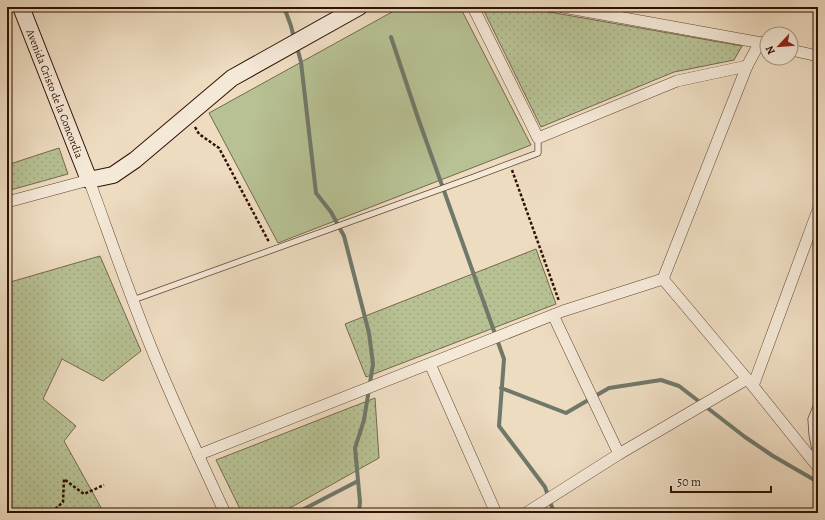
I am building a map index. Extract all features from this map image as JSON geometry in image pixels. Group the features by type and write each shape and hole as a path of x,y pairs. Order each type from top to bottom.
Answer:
{"street":[{"name":"Avenida Cristo de la Concordia","path":"21,7 89,180"},
{"path":"7,202 112,175 135,160 232,78 359,7"},
{"path":"473,7 538,138 677,81 747,66"},
{"path":"563,7 759,42"},
{"path":"663,280 747,66 759,49"},
{"path":"799,52 818,56"},
{"path":"89,180 155,357 225,513"},
{"path":"526,513 619,454 750,382 818,210"},
{"path":"198,455 558,313 663,280"},
{"path":"663,280 750,382 818,466"},
{"path":"558,313 619,454"},
{"path":"430,364 496,513"}],"lane":[{"path":"133,300 462,182 538,152 538,138"},
{"path":"818,402 811,419 812,434 818,466"}],"path":[{"path":"188,115 198,134 219,148 273,250"},
{"path":"510,163 558,313"},
{"path":"52,513 63,502 64,479 84,494 104,485"}],"green space":[{"path":"401,7 460,7 531,145 278,243 209,113"},
{"path":"482,7 521,7 742,46 734,60 674,72 541,127"},
{"path":"59,148 68,174 7,191 7,165"},
{"path":"536,249 556,304 366,377 345,324"},
{"path":"100,256 141,351 103,381 62,359 43,399 76,426 64,441 104,513 7,513 7,283"},
{"path":"375,398 379,458 281,513 242,513 216,460"}],"waterway":[{"path":"284,7 294,38"},
{"path":"391,37 418,118 504,359 499,426 545,487 554,513"},
{"path":"297,47 301,62 316,193 331,212 344,236 369,333 373,364 364,420 355,448 360,502 359,513"},
{"path":"501,388 566,413 609,388 661,380 679,386 745,437 773,456 818,482"},
{"path":"299,513 302,510 358,481"}]}
